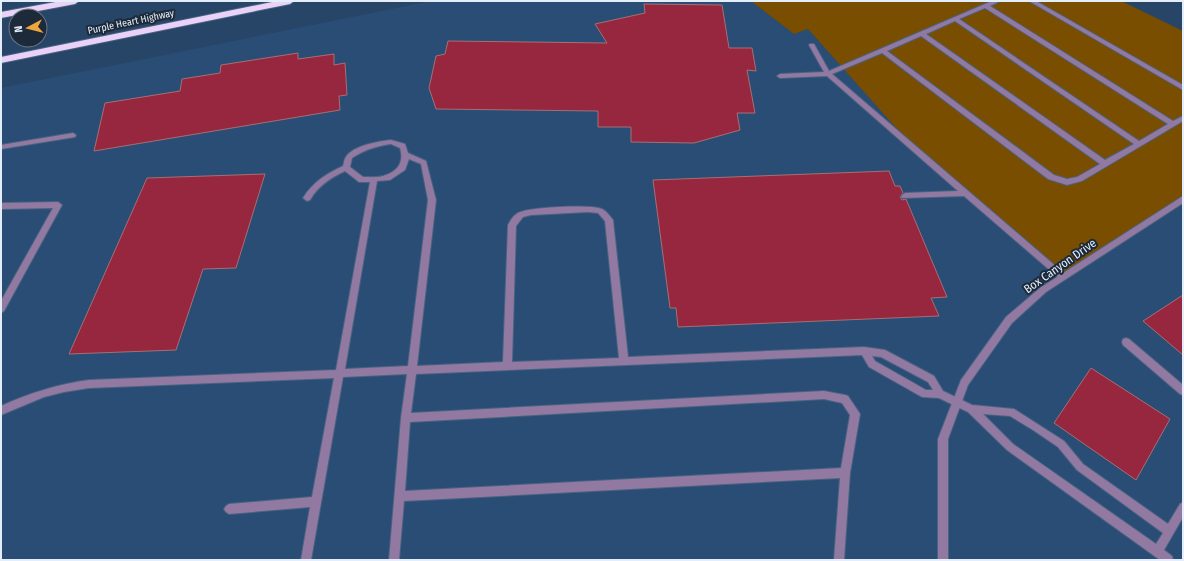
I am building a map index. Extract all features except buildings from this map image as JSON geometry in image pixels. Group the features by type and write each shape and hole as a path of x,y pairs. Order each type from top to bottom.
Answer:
{"highway":[{"path":"1,15 75,1"},
{"name":"Purple Heart Highway","path":"1,60 290,1"}],"street":[{"path":"780,76 828,74 997,1"},
{"path":"1032,1 1183,88"},
{"path":"985,6 1180,121"},
{"path":"955,19 1139,144"},
{"path":"921,33 1105,164"},
{"path":"812,46 828,74 1063,277"},
{"path":"882,50 1051,177 1067,182 1079,179 1180,121"},
{"path":"1,147 73,135"},
{"path":"391,142 404,146 405,154 402,168 387,178 362,180 346,168 349,157 362,148 372,144 391,142"},
{"path":"394,560 406,418 413,370 432,200 424,163 405,154"},
{"path":"307,198 319,182 328,175 346,168"},
{"path":"306,560 374,180"},
{"path":"904,196 966,193"},
{"name":"Box Canyon Drive","path":"943,560 943,438 964,383 1009,320 1043,290 1183,199"},
{"path":"1,207 58,205 1,309"},
{"path":"507,366 512,225 520,215 531,212 588,209 600,211 609,220 624,361"},
{"path":"1126,342 1183,391"},
{"path":"1,411 36,394 67,386 864,351 882,353 931,379 940,394"},
{"path":"864,351 872,364 925,394 940,394 971,409 1010,447 1158,551 1168,560"},
{"path":"406,418 824,396 845,399 855,414 846,473 839,560"},
{"path":"971,409 1011,412 1036,427 1061,444 1080,467 1169,531"},
{"path":"399,496 846,473"},
{"path":"229,509 316,502"},
{"path":"1158,551 1183,507"}],"shaded area":[{"path":"431,1 751,1 794,34 808,29 897,129 1063,277 1183,199 1183,560 1,560 1,88"},
{"path":"751,1 1121,1 1183,31 1183,199 1063,277 897,129 808,29 794,34"}]}
